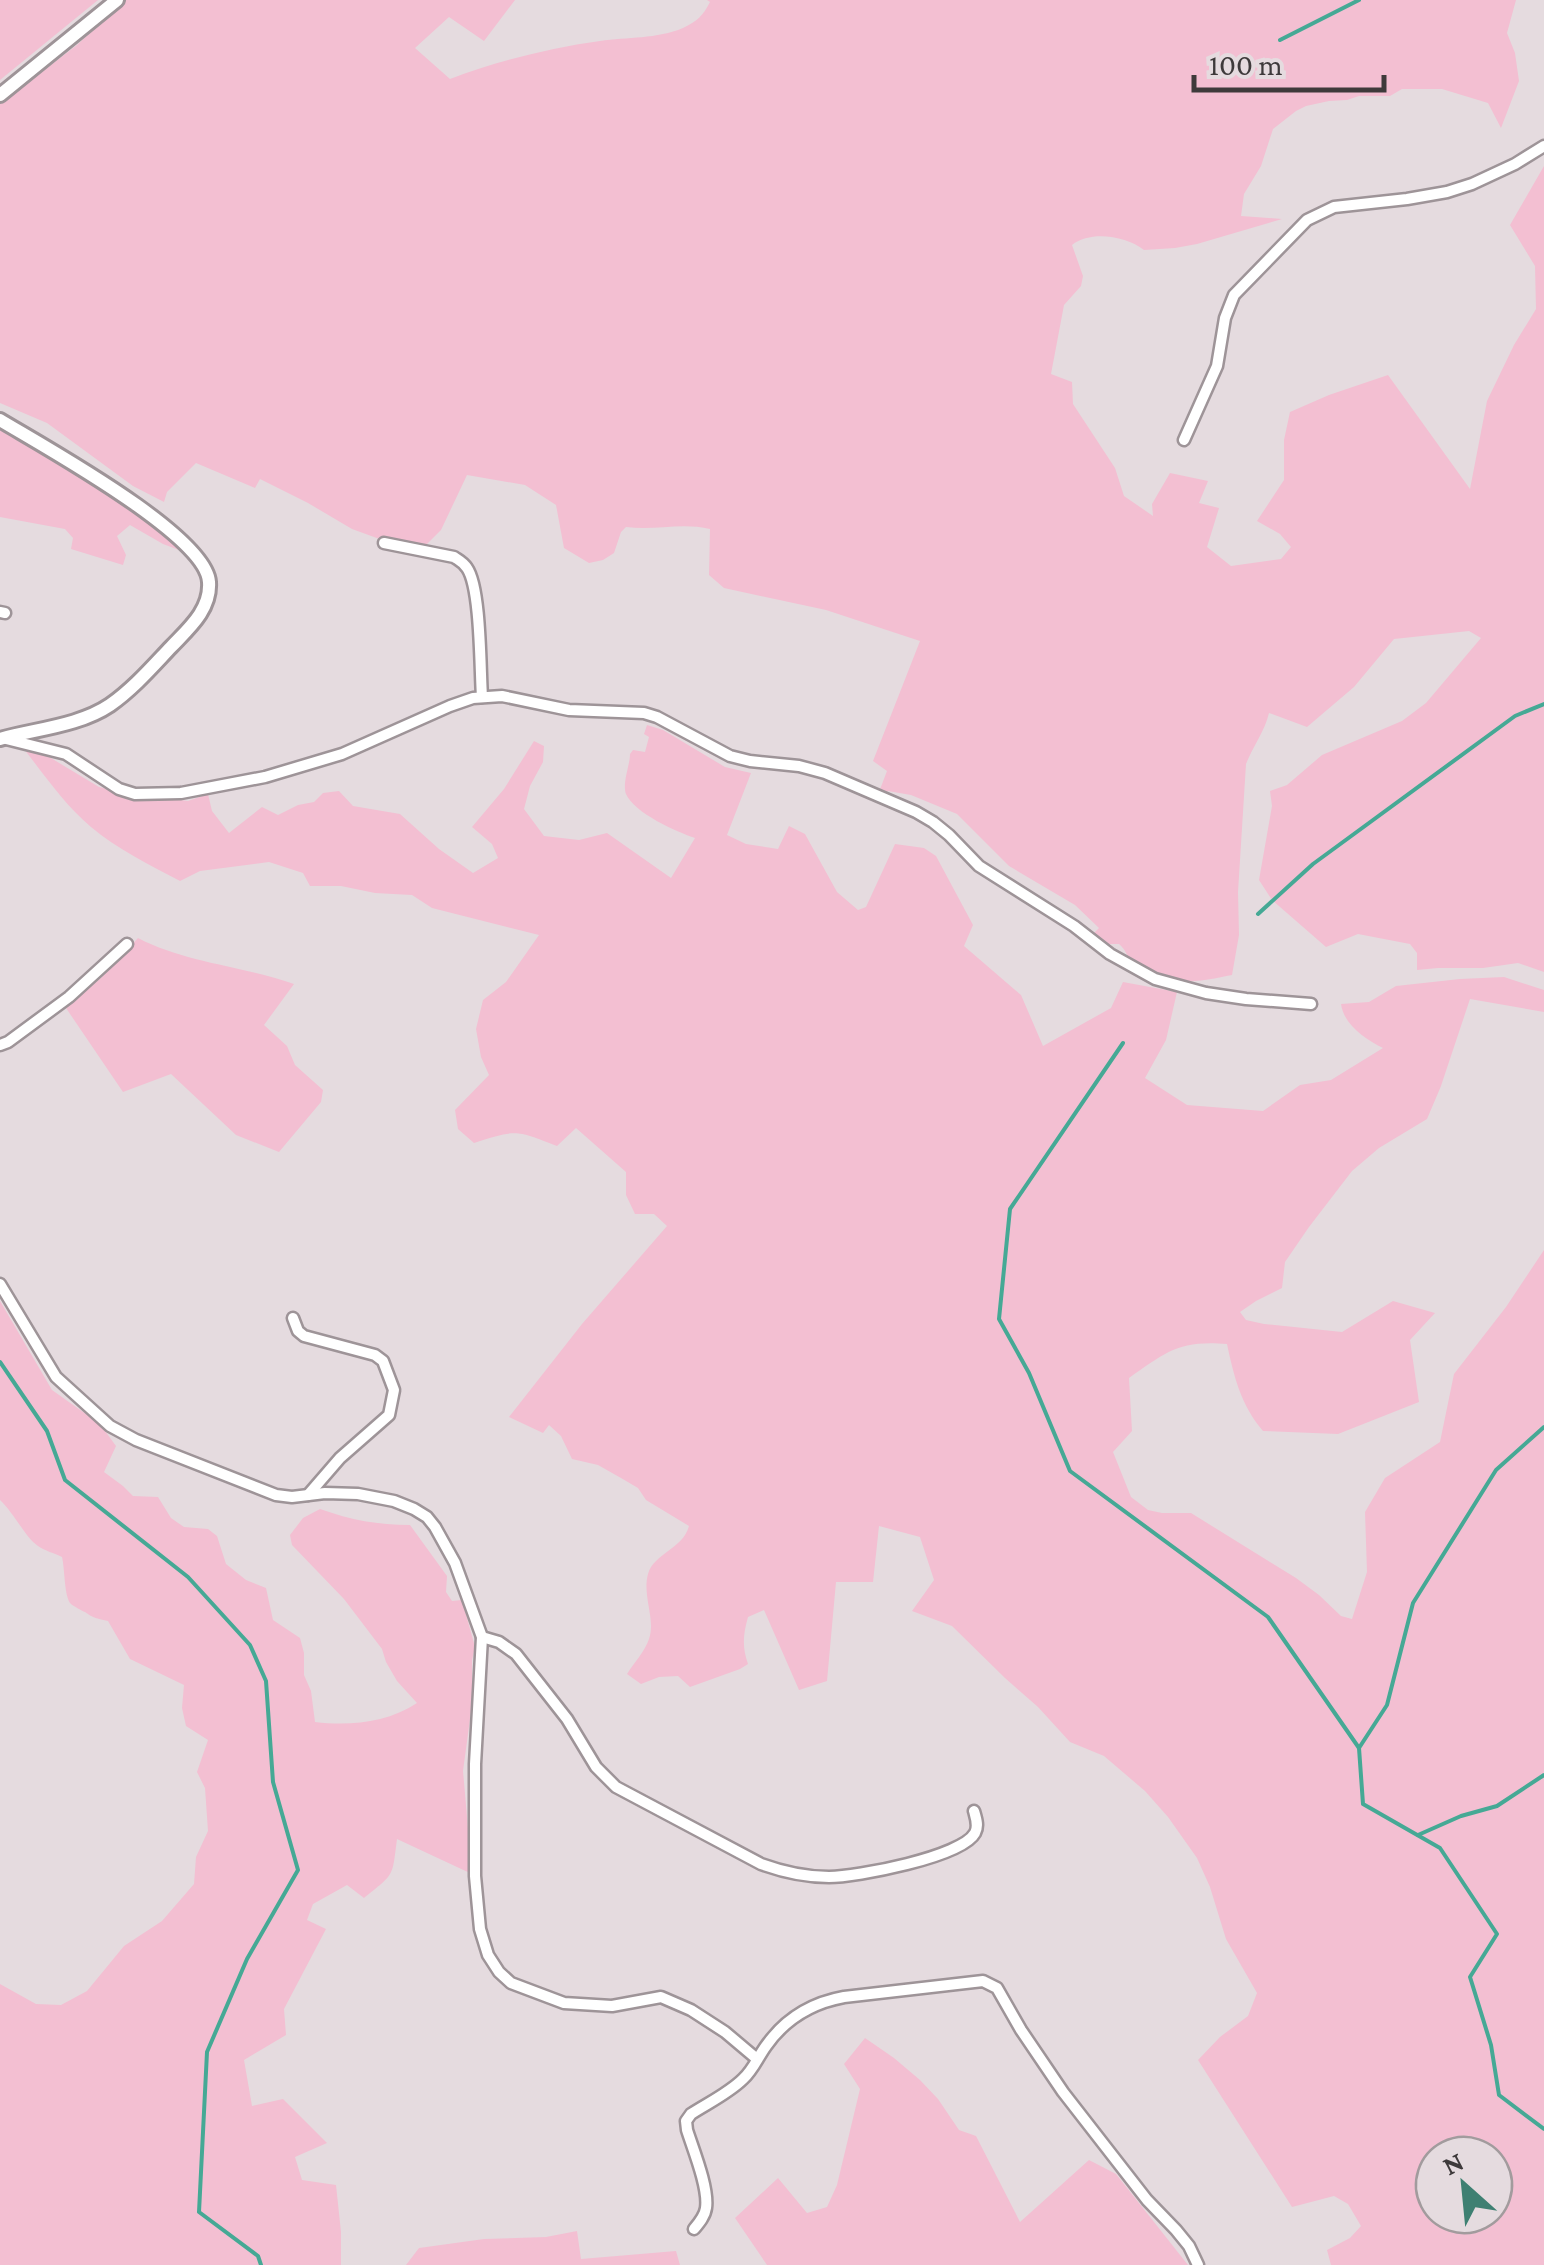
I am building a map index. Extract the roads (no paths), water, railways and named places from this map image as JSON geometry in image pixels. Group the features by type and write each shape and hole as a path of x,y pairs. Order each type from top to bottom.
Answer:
{"street":[{"path":"0,95 118,0"},
{"path":"1184,440 1217,366 1225,318 1234,296 1307,220 1334,207 1447,192 1515,164 1544,146"},
{"path":"0,420 108,485 184,541 209,581 204,608 197,619 144,676 109,706 74,720 0,738"},
{"path":"384,543 454,558 468,570 474,595 482,697"},
{"path":"0,738 66,754 118,789 135,794 181,793 265,777 342,754 450,706 482,697 502,696 569,710 644,713 730,756 825,773 916,812 933,822 979,866 1074,926 1110,954 1156,979 1246,1000 1312,1004"},
{"path":"0,1045 69,997 127,944"},
{"path":"0,1284 56,1377 110,1426 276,1495 358,1494 394,1501 427,1517 455,1564 482,1637 475,1764 476,1876 480,1929 488,1955 511,1983 564,2003 612,2006 661,1997 691,2010 757,2059"},
{"path":"292,1318 304,1336 374,1355 382,1362 394,1390 389,1415 340,1458 308,1495"},
{"path":"482,1637 499,1642 516,1654 567,1719 596,1767 616,1786 781,1872 826,1878 892,1869 951,1849 972,1837 977,1822 974,1811"},
{"path":"694,2229 706,2208 686,2121 690,2114 740,2082 769,2041 790,2020 827,2000 983,1981 998,1988 1021,2030 1064,2092 1147,2200 1189,2246 1198,2265"}],"waterway":[{"path":"1280,40 1359,0"},
{"path":"1258,914 1313,864 1515,716 1544,704"},
{"path":"1123,1043 1010,1209 999,1319 1029,1373 1070,1471 1268,1617 1359,1748 1363,1804 1440,1848 1497,1934 1470,1977 1491,2045 1499,2095 1544,2129"},
{"path":"0,1362 47,1431 65,1480 188,1577 250,1645 266,1681 273,1782 298,1870 247,1959 207,2052 199,2212 258,2256 261,2265"},
{"path":"1359,1748 1387,1705 1413,1603 1496,1470 1544,1427"},
{"path":"1418,1835 1461,1816 1497,1806 1544,1775"}]}
